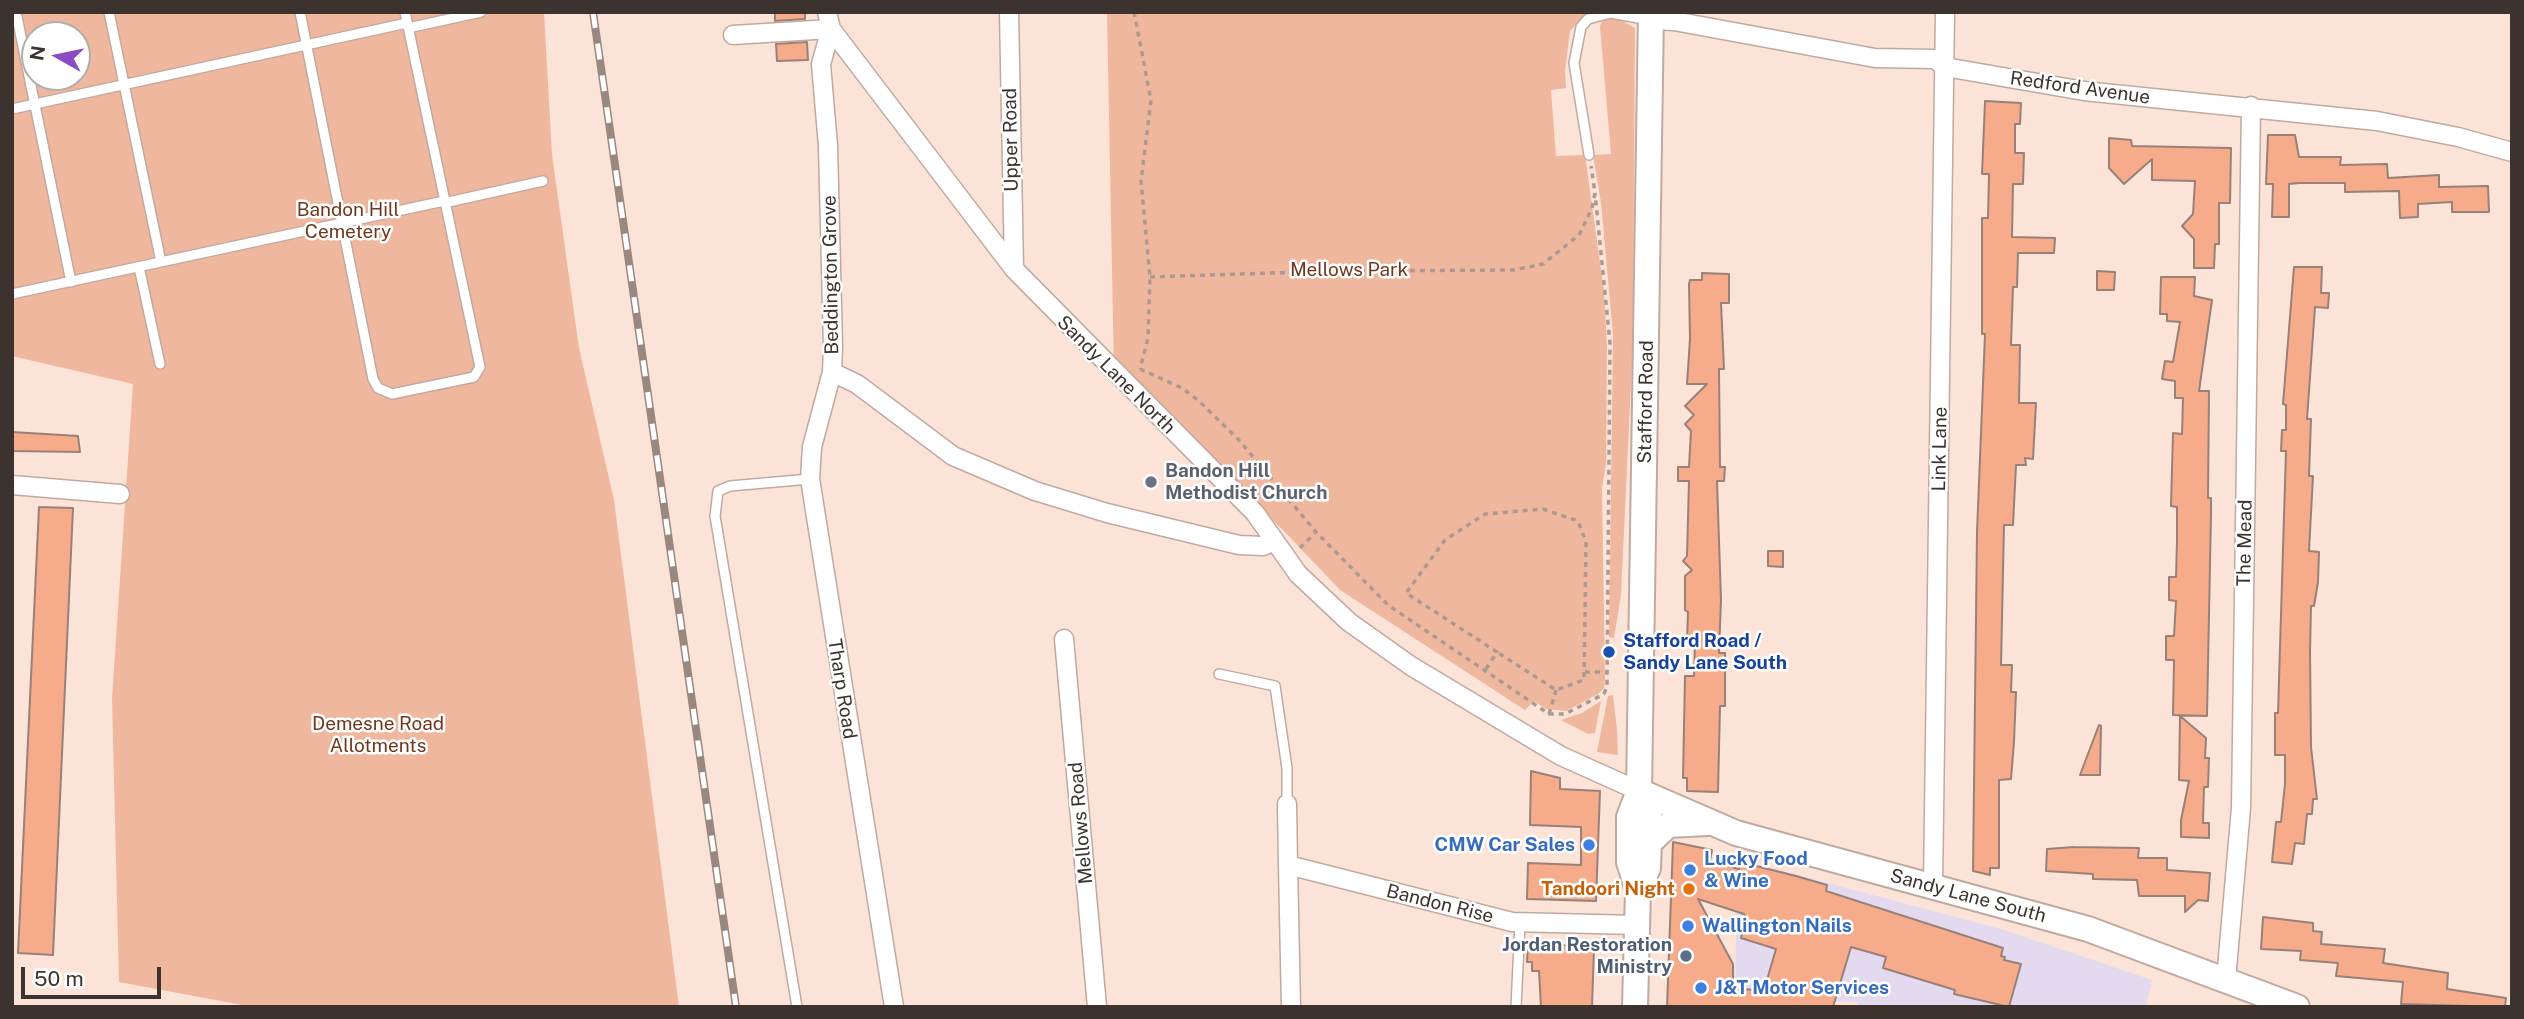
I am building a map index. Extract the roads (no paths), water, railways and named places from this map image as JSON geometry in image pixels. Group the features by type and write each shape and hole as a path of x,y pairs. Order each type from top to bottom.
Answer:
{"main road":[{"name":"Stafford Road","path":"1635,1007 1638,890 1629,862 1629,817 1639,791 1651,16"},
{"name":"Stafford Road","path":"1638,890 1648,869 1649,843 1649,811 1639,791"},
{"name":"Sandy Lane South","path":"1639,791 1699,816 1708,823 2088,929 2297,1007"},
{"path":"1649,843 1668,825 1708,823"}],"street":[{"name":"Upper Road","path":"1009,12 1014,269"},
{"name":"Link Lane","path":"1933,886 1945,12"},
{"name":"Redford Avenue","path":"1651,16 1875,58 1935,59 1945,67 2084,91 2377,121 2458,136 2512,152"},
{"name":"Sandy Lane North","path":"829,21 1014,269 1130,390 1255,513 1287,562 1376,643 1561,756 1639,791"},
{"path":"733,35 829,21"},
{"name":"Beddington Grove","path":"829,21 821,64 828,146 832,372 857,384 953,456 1035,491 1107,513 1239,545 1263,546 1275,541"},
{"name":"The Mead","path":"2226,980 2241,808 2251,106"},
{"name":"Tharp Road","path":"832,372 814,439 810,479 894,1007"},
{"path":"12,485 120,494"},
{"name":"Mellows Road","path":"1064,639 1097,1007"},
{"path":"1287,804 1291,1007"},
{"name":"Bandon Rise","path":"1288,866 1520,923 1637,925"}],"lane":[{"path":"16,12 71,282"},
{"path":"109,12 161,262"},
{"path":"300,12 373,379 378,388 392,394 474,377 478,373 479,361 405,12"},
{"path":"12,110 307,45 481,12"},
{"path":"1590,155 1574,63 1581,27 1588,19 1611,13 1651,16"},
{"path":"12,294 543,181"},
{"path":"139,267 159,363"},
{"path":"797,1007 715,516 718,491 730,486 810,479"},
{"path":"1219,674 1276,686 1286,768 1287,804"},
{"path":"1516,1007 1520,923"}],"railway":[{"path":"593,12 736,1007"}],"place":[{"name":"Bandon Hill Methodist Church","path":"1151,482"},
{"name":"Stafford Road / Sandy Lane South","path":"1609,652"},
{"name":"CMW Car Sales","path":"1589,845"},
{"name":"Lucky Food & Wine","path":"1690,870"},
{"name":"Tandoori Night","path":"1689,889"},
{"name":"Wallington Nails","path":"1688,926"},
{"name":"Jordan Restoration Ministry","path":"1686,956"},
{"name":"J&T Motor Services","path":"1701,988"}],"park label":[{"name":"Bandon Hill Cemetery","path":"348,221"},
{"name":"Mellows Park","path":"1349,270"},
{"name":"Demesne Road Allotments","path":"378,735"}]}
